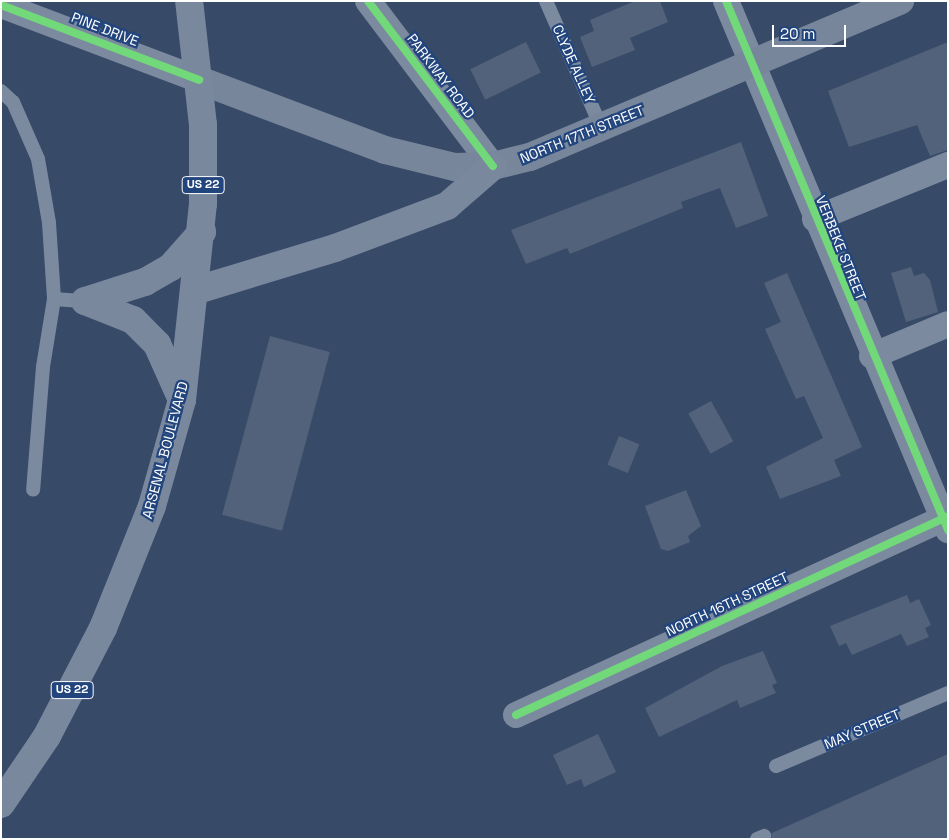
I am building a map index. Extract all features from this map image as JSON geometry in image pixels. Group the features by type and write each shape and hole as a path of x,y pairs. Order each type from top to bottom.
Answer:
{"main road":[{"name":"ARSENAL BOULEVARD","path":"1,804 47,736 103,628 152,506 182,400 197,290 202,232 199,80 189,1"},
{"name":"NORTH 17TH STREET","path":"199,80 385,150 455,167 493,166 530,157 898,2"},
{"path":"197,290 335,248 447,206 493,166"},
{"path":"85,301 145,282 171,267 202,232"},
{"path":"85,301 132,320 151,338 182,400"}],"street":[{"name":"PARKWAY ROAD","path":"368,1 493,166"},
{"name":"VERBEKE STREET","path":"726,1 872,356 946,521"},
{"name":"PINE DRIVE","path":"1,5 199,80"},
{"path":"815,219 948,165"},
{"path":"872,356 948,324"},
{"name":"NORTH 16TH STREET","path":"516,715 946,521"}],"lane":[{"name":"CLYDE ALLEY","path":"546,1 601,127"},
{"path":"1,91 13,102 38,159 54,298 33,490"},
{"path":"54,298 85,301"},
{"name":"MAY STREET","path":"776,766 948,693"}],"building":[{"path":"635,1 660,1 668,22 630,38 635,50 592,67 580,37 594,31 590,20"},
{"path":"526,42 541,73 485,100 470,69"},
{"path":"948,42 948,150 930,156 917,125 849,147 828,91"},
{"path":"741,142 768,216 736,228 720,188 681,202 683,208 570,254 567,248 526,264 511,230"},
{"path":"911,267 914,276 924,273 930,280 938,312 906,322 891,273"},
{"path":"787,273 862,447 834,460 841,476 780,499 766,467 823,438 804,396 796,399 765,329 781,322 764,283"},
{"path":"270,336 330,352 282,531 222,515"},
{"path":"711,401 733,441 711,454 688,414"},
{"path":"619,436 639,444 628,473 607,465"},
{"path":"686,490 701,526 688,536 690,542 668,551 661,549 645,506"},
{"path":"907,595 910,603 919,599 931,625 925,628 929,637 907,646 901,634 852,655 846,643 839,646 830,626"},
{"path":"763,651 777,683 772,685 776,693 740,708 737,700 659,737 645,708 722,666"},
{"path":"598,734 616,772 584,787 581,779 567,785 553,755"},
{"path":"948,754 948,839 772,839 772,833"}],"cycle path":[{"path":"368,1 493,166"},
{"path":"726,1 948,530"},
{"path":"1,5 199,80"},
{"path":"516,715 948,516"}]}
